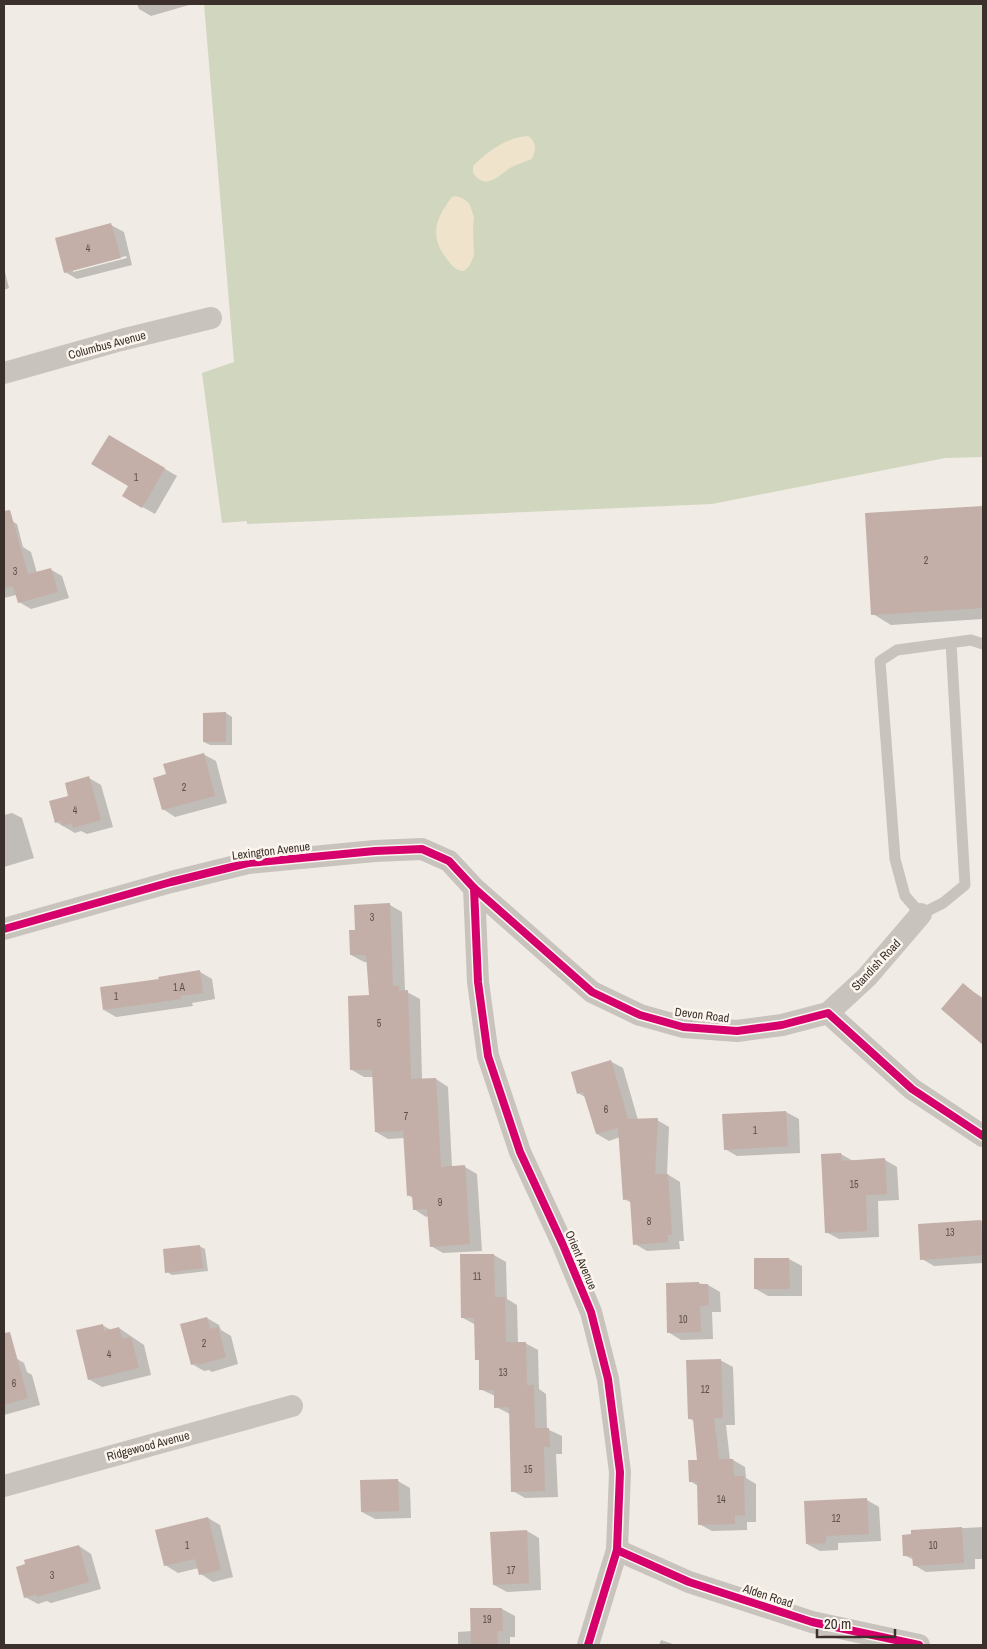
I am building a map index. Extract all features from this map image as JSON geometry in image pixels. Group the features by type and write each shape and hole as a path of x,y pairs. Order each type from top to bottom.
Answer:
{"street":[{"name":"Columbus Avenue","path":"4,373 121,340 211,318"},
{"name":"Lexington Avenue","path":"4,929 171,882 248,863 375,851 422,849 449,861 474,888"},
{"name":"Devon Road","path":"474,888 592,992 640,1015 683,1027 737,1031 782,1026 828,1013"},
{"name":"Orient Avenue","path":"474,888 478,982 488,1056 520,1152 563,1245 591,1312 608,1379 620,1472 617,1550 588,1645"},
{"name":"Standish Road","path":"828,1013 867,976 921,914"},
{"path":"828,1013 912,1089 983,1136"},
{"name":"Ridgewood Avenue","path":"4,1486 292,1406"},
{"name":"Alden Road","path":"617,1550 689,1582 861,1639 918,1645"}],"lane":[{"path":"951,643 965,886 943,903 921,914 905,896 895,859 880,662 897,650 971,640 983,644"}],"green space":[{"path":"204,4 983,4 983,457 945,458 712,504 247,524 247,521 222,523 202,373 234,362"}],"sand":[{"path":"528,136 535,146 532,159 513,167 492,180 483,181 473,173 473,166 491,151 505,142"},
{"path":"455,196 469,203 474,217 474,255 470,265 464,271 456,268 446,258 441,250 436,234 442,212 452,197"}],"building":[{"path":"111,223 121,258 64,273 55,238"},
{"path":"109,435 165,468 142,508 122,496 128,486 91,464"},
{"path":"983,506 983,608 871,615 865,513"},
{"path":"10,510 28,574 51,568 58,592 18,603 13,586 4,588 4,511"},
{"path":"226,712 226,742 203,742 203,713"},
{"path":"204,753 215,796 162,810 153,778 166,774 163,764"},
{"path":"89,776 101,820 73,828 72,823 62,826 61,821 55,823 49,801 68,796 65,783"},
{"path":"390,903 393,986 399,986 399,991 408,990 411,1079 436,1078 441,1167 465,1165 470,1244 430,1247 427,1209 413,1210 412,1195 407,1196 403,1131 375,1132 372,1070 350,1070 348,996 369,995 366,955 350,955 349,930 355,930 354,905"},
{"path":"200,970 203,993 180,996 181,999 103,1010 100,987 159,979 158,977"},
{"path":"963,983 983,1000 983,1045 941,1009"},
{"path":"611,1060 628,1119 658,1118 655,1174 668,1174 672,1235 668,1235 668,1242 633,1245 630,1199 623,1200 618,1128 596,1134 583,1092 577,1094 571,1072"},
{"path":"786,1111 788,1146 724,1150 722,1114"},
{"path":"841,1153 842,1161 885,1158 887,1194 866,1195 867,1231 825,1233 821,1154"},
{"path":"981,1220 983,1255 920,1260 918,1224"},
{"path":"200,1245 203,1268 165,1273 163,1249"},
{"path":"460,1254 494,1254 495,1297 505,1297 506,1342 526,1342 527,1385 534,1385 535,1428 549,1428 550,1447 544,1447 545,1491 511,1492 509,1407 494,1408 494,1390 479,1390 479,1360 475,1360 474,1318 461,1318"},
{"path":"754,1258 789,1258 790,1289 754,1289"},
{"path":"699,1282 699,1284 708,1284 709,1305 700,1306 701,1332 667,1333 666,1283"},
{"path":"207,1317 210,1329 218,1327 226,1357 198,1365 198,1363 191,1365 180,1324"},
{"path":"103,1324 104,1331 119,1327 122,1339 131,1337 139,1368 88,1380 76,1330"},
{"path":"10,1332 28,1398 4,1405 4,1333"},
{"path":"721,1359 723,1418 714,1418 719,1459 733,1459 734,1476 744,1476 745,1516 735,1515 735,1524 698,1525 697,1482 689,1482 688,1460 697,1460 693,1419 688,1419 686,1360"},
{"path":"398,1479 399,1511 361,1512 360,1480"},
{"path":"867,1498 869,1534 826,1536 826,1543 806,1544 804,1501"},
{"path":"208,1517 221,1570 199,1575 195,1559 164,1566 155,1530"},
{"path":"962,1527 964,1563 913,1566 912,1556 903,1556 902,1535 911,1534 911,1530"},
{"path":"527,1530 529,1583 493,1585 490,1532"},
{"path":"79,1545 89,1582 37,1597 36,1594 24,1598 16,1567 25,1564 24,1560"},
{"path":"470,1608 502,1608 503,1631 497,1631 498,1645 471,1645"}],"cycle path":[{"path":"4,929 171,882 248,863 375,851 422,849 449,861 474,888 592,992 640,1015 683,1027 737,1031 782,1025 828,1013 912,1089 983,1136"},
{"path":"474,888 478,982 488,1056 520,1152 563,1245 591,1312 608,1379 620,1472 617,1550 588,1645"},
{"path":"617,1550 689,1582 812,1622 919,1645"}]}
